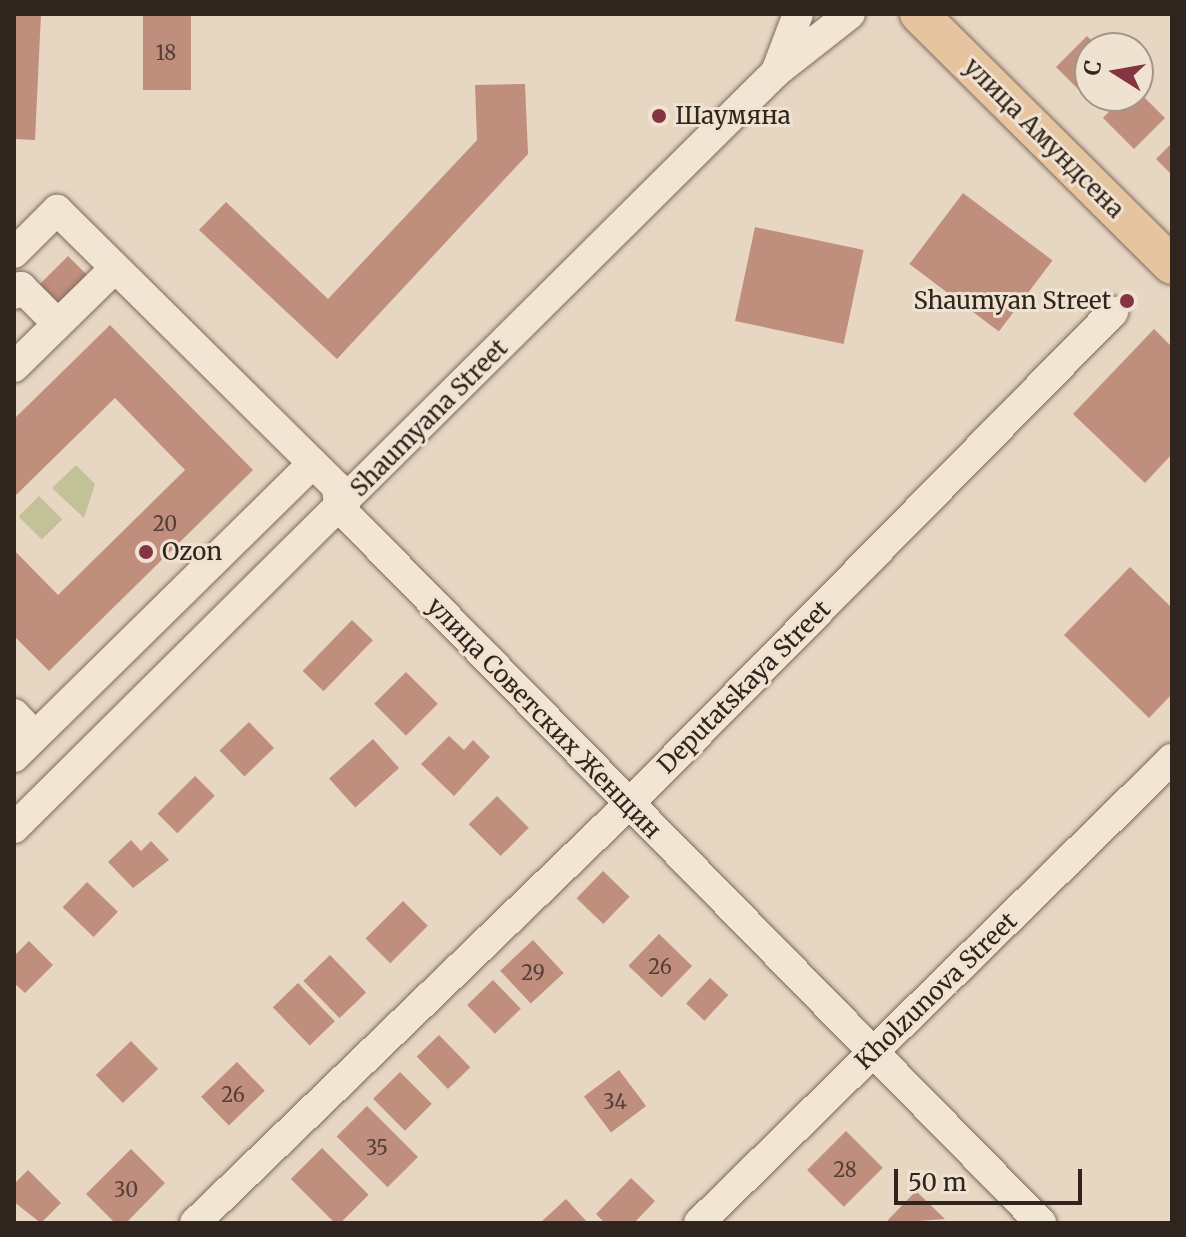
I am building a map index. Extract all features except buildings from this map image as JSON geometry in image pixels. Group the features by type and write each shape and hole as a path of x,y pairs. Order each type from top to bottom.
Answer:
{"main road":[{"name":"улица Амундсена","path":"919,14 1171,263"}],"street":[{"path":"776,72 798,14"},
{"name":"Shaumyana Street","path":"14,828 776,72 850,14"},
{"name":"улица Советских Женщин","path":"14,253 57,210 337,487 339,507 1041,1223"},
{"path":"14,367 115,268"},
{"path":"14,294 21,287 58,324"},
{"name":"Deputatskaya Street","path":"195,1223 628,805 1113,312"},
{"path":"14,714 25,747 313,463"},
{"name":"Kholzunova Street","path":"699,1223 1172,759"}],"shaded area":[{"path":"76,465 95,484 84,518 52,488"},
{"path":"39,496 62,519 42,540 18,517"}],"place":[{"name":"Шаумяна","path":"659,116"},
{"name":"Shaumyan Street","path":"1127,301"},
{"name":"Ozon","path":"146,552"}]}
